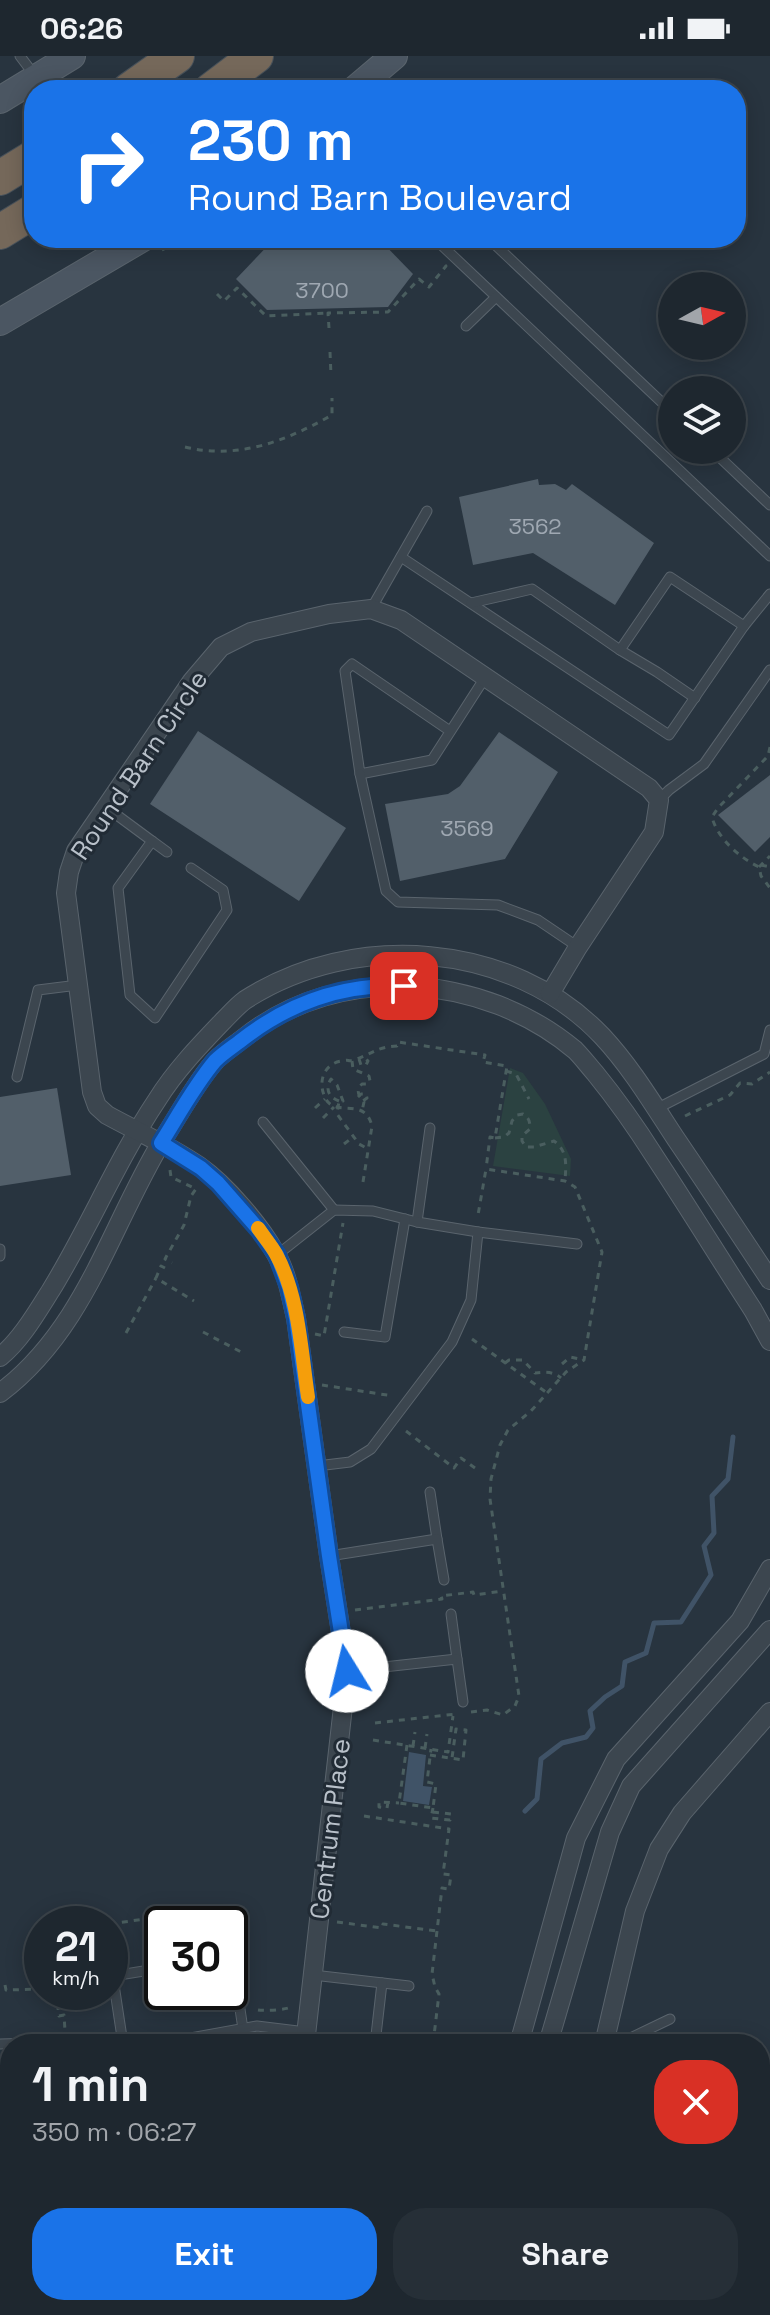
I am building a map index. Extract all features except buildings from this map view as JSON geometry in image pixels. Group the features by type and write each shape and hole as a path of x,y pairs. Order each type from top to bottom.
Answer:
{"highway":[{"path":"224,80 256,56"},
{"path":"143,80 174,58"},
{"path":"0,178 24,164"},
{"path":"0,233 24,217"}],"main road":[{"path":"34,80 72,56"},
{"path":"369,80 394,56"},
{"path":"0,100 24,86"},
{"path":"0,322 126,248"}],"street":[{"name":"Round Barn Circle","path":"161,1143 107,1115 97,1106 92,1092 66,893 76,851 192,681 221,647 251,632 329,614 371,609 401,620 486,676 649,788 659,800"},
{"path":"550,994 654,832 659,800"},
{"path":"4,1346 35,1316 77,1247 137,1132 168,1085 205,1039 243,1002 284,980 357,957 399,955 449,958 491,968 550,994 601,1035 638,1082 770,1280"},
{"path":"0,1393 49,1346 92,1280 161,1143 216,1060 258,1027 293,1006 326,995 375,985 433,987 504,1006 536,1022 577,1052 621,1104 770,1341"},
{"name":"Centrum Place","path":"161,1143 201,1168 218,1183 277,1255 296,1318 347,1671 306,2034"},
{"path":"522,2034 576,1838 616,1759 740,1621 770,1569"},
{"path":"551,2034 610,1832 631,1786 770,1630"},
{"path":"606,2034 635,1911 659,1849 682,1813 770,1712"}],"lane":[{"path":"20,56 37,78"},
{"path":"445,248 770,556"},
{"path":"499,248 658,399"},
{"path":"466,326 496,297"},
{"path":"727,464 770,505"},
{"path":"371,609 427,511"},
{"path":"401,557 669,735 744,626 770,594"},
{"path":"620,650 670,577 744,626"},
{"path":"471,603 532,589 695,698"},
{"path":"450,731 352,664 345,671 360,774 386,891 398,902 498,905 538,920 578,947"},
{"path":"659,800 704,764 770,670"},
{"path":"360,774 432,760 486,676"},
{"path":"106,807 167,852"},
{"path":"152,841 118,888 130,995 155,1018 227,910 223,890 191,868"},
{"path":"17,1077 38,990 78,985"},
{"path":"656,1109 764,1054 770,1030"},
{"path":"263,1122 334,1210"},
{"path":"417,1222 430,1128"},
{"path":"277,1255 334,1210 373,1211 478,1232 577,1244"},
{"path":"344,1332 385,1337 405,1219"},
{"path":"317,1466 350,1462 371,1449 452,1342 471,1300 478,1232"},
{"path":"0,1249 0,1256"},
{"path":"430,1492 444,1580"},
{"path":"329,1556 437,1539"},
{"path":"451,1614 463,1702"},
{"path":"347,1671 457,1659"},
{"path":"313,1975 409,1986"},
{"path":"376,2034 382,1983"},
{"path":"118,2010 122,2034"},
{"path":"240,2010 243,2029"},
{"path":"639,2034 670,2019"},
{"path":"214,2034 257,2026 273,2027 294,2034"}],"path":[{"path":"217,294 224,301 237,288 266,316 388,312 419,279 429,287 446,266 436,257"},
{"path":"328,313 329,328"},
{"path":"330,352 331,375"},
{"path":"185,447 239,450 274,443 332,415 332,398"},
{"path":"770,747 768,756 712,817 715,829 746,860 770,867"},
{"path":"760,866 770,856"},
{"path":"760,866 761,876 770,888"},
{"path":"363,1182 372,1126 370,1119 359,1108 336,1107 325,1099 324,1073 339,1061 352,1061 384,1047 397,1046 398,1042 485,1055 483,1062 507,1066 495,1138"},
{"path":"352,1061 353,1069 367,1073 370,1081 359,1087 362,1111"},
{"path":"506,1071 516,1074 529,1099"},
{"path":"685,1116 730,1095 740,1083 752,1084 770,1072"},
{"path":"323,1118 339,1101 343,1101 331,1079 329,1093 339,1101"},
{"path":"315,1108 325,1099"},
{"path":"336,1107 337,1114 353,1137 368,1149"},
{"path":"478,1215 490,1137 504,1137 509,1133 517,1115 523,1114 529,1118 530,1129 522,1136 526,1147 554,1141 559,1144 567,1162 565,1181"},
{"path":"344,1144 353,1137"},
{"path":"167,1168 171,1177 196,1189 191,1196 184,1225 165,1259 172,1263"},
{"path":"375,1723 487,1710 503,1715 515,1706 519,1696 490,1499 491,1479 500,1445 508,1430 584,1360 602,1252 575,1187 565,1181 486,1169"},
{"path":"315,1334 324,1336 343,1222"},
{"path":"126,1333 161,1266 165,1268"},
{"path":"156,1278 194,1301"},
{"path":"203,1332 245,1354"},
{"path":"472,1339 547,1393"},
{"path":"562,1364 570,1357 584,1360"},
{"path":"505,1363 523,1360 535,1373 548,1372 561,1378"},
{"path":"322,1385 398,1397"},
{"path":"406,1431 454,1468 461,1458 475,1468"},
{"path":"355,1610 442,1599 441,1596 505,1590"},
{"path":"373,1740 448,1752 454,1714"},
{"path":"430,1755 463,1760 466,1730 456,1729 452,1758"},
{"path":"413,1746 415,1732"},
{"path":"425,1748 427,1734"},
{"path":"399,1803 407,1745"},
{"path":"388,1802 433,1810 436,1784 427,1782 431,1749"},
{"path":"364,1816 449,1829 443,1874 451,1875 449,1889 442,1888 432,1974 439,1994 434,2034"},
{"path":"337,1922 437,1931"},
{"path":"5,1985 6,1990 24,1990"},
{"path":"258,2010 291,2007"},
{"path":"58,2010 59,2016 64,2015 65,2031 74,2032"}],"green space":[{"path":"510,1068 523,1073 545,1104 571,1159 570,1176 493,1166"}],"water":[{"path":"409,1752 426,1755 423,1786 432,1787 429,1805 403,1801"}],"waterway":[{"path":"525,1811 537,1799 541,1759 562,1743 586,1737 593,1728 590,1711 622,1686 625,1662 646,1653 654,1623 681,1622 711,1575 704,1546 714,1533 712,1496 728,1479 733,1437"}],"slow traffic":[{"path":"258,1228 277,1255 289,1287 308,1397"}],"route":[{"path":"347,1671 289,1287 277,1255 243,1211 201,1168 161,1143 216,1060 258,1027 293,1006 326,995 375,985 404,986"}]}
